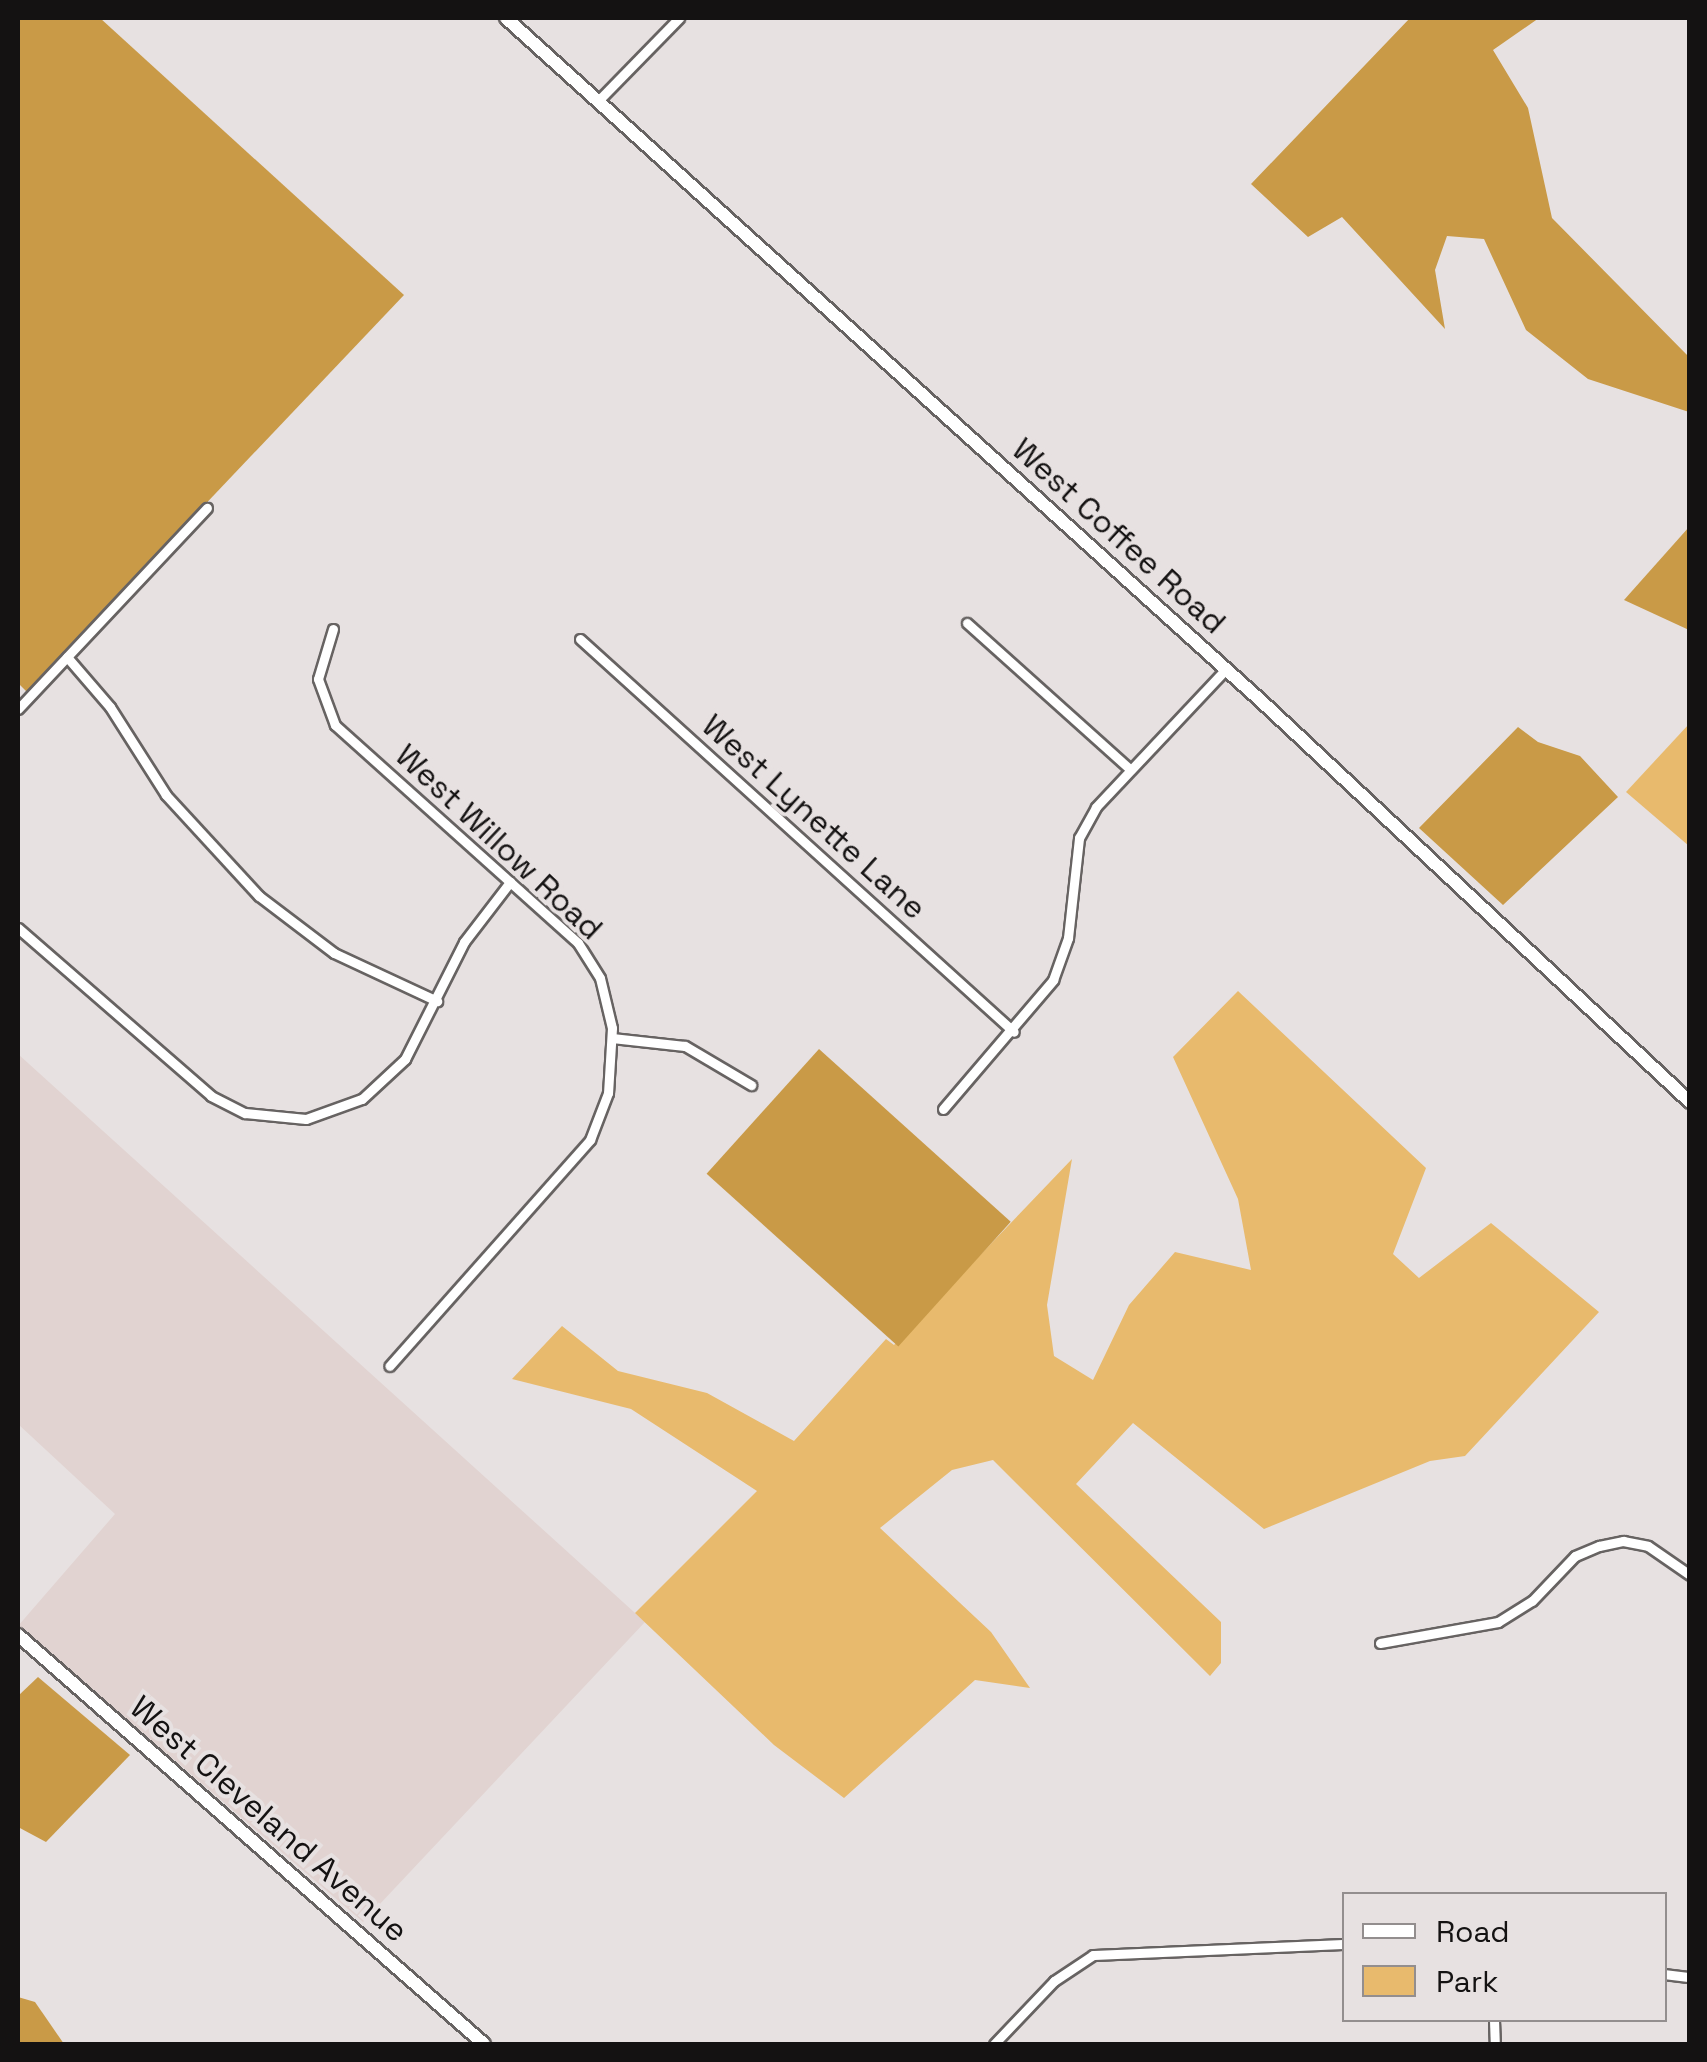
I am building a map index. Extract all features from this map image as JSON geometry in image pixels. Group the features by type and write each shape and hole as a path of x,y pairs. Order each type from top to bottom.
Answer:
{"street":[{"name":"West Coffee Road","path":"506,18 1226,670 1690,1102"},
{"path":"598,102 678,18"},
{"path":"18,709 207,508"},
{"path":"967,623 1130,769"},
{"name":"West Willow Road","path":"333,629 320,662 322,700 351,741 586,953 608,1003 612,1038 604,1108 581,1153 389,1366"},
{"name":"West Lynette Lane","path":"580,639 1014,1032"},
{"path":"66,657 110,708 166,795 273,909 334,953 436,1001"},
{"path":"943,1110 1046,992 1064,955 1086,823 1130,769 1226,670"},
{"path":"18,928 196,1085 258,1115 311,1118 362,1100 405,1060 464,942 510,882"},
{"path":"612,1038 685,1046 751,1085"},
{"path":"1380,1643 1498,1622 1532,1601 1575,1556 1599,1546 1648,1546 1690,1575"},
{"name":"West Cleveland Avenue","path":"18,1634 484,2044"},
{"path":"994,2044 1054,1981 1093,1956 1342,1944"}],"shaded area":[{"path":"18,18 100,18 404,295 27,692 18,683"},
{"path":"1410,18 1539,18 1493,50 1528,108 1552,218 1689,357 1689,412 1588,379 1526,330 1484,239 1447,236 1435,270 1445,329 1342,217 1308,237 1251,184"},
{"path":"1689,527 1689,630 1624,600"},
{"path":"1518,727 1538,742 1580,756 1618,797 1503,905 1419,828"},
{"path":"819,1049 1011,1222 898,1346 707,1174"},
{"path":"18,1054 645,1622 363,1922 18,1626 115,1514 18,1424"},
{"path":"38,1677 130,1755 46,1842 18,1827 18,1696"},
{"path":"18,1997 35,2002 64,2044 18,2044"}],"green space":[{"path":"1689,724 1689,846 1626,792"},
{"path":"1238,991 1426,1168 1393,1254 1419,1278 1491,1223 1599,1312 1465,1456 1430,1461 1264,1529 1133,1423 1076,1484 1221,1622 1221,1663 1210,1676 993,1460 952,1470 880,1528 991,1632 1030,1688 975,1680 844,1798 774,1745 635,1613 757,1491 631,1409 512,1379 562,1326 618,1371 707,1393 794,1441 886,1339 894,1345 1072,1159 1047,1305 1054,1356 1093,1380 1129,1305 1175,1252 1251,1270 1238,1199 1173,1057"}]}
